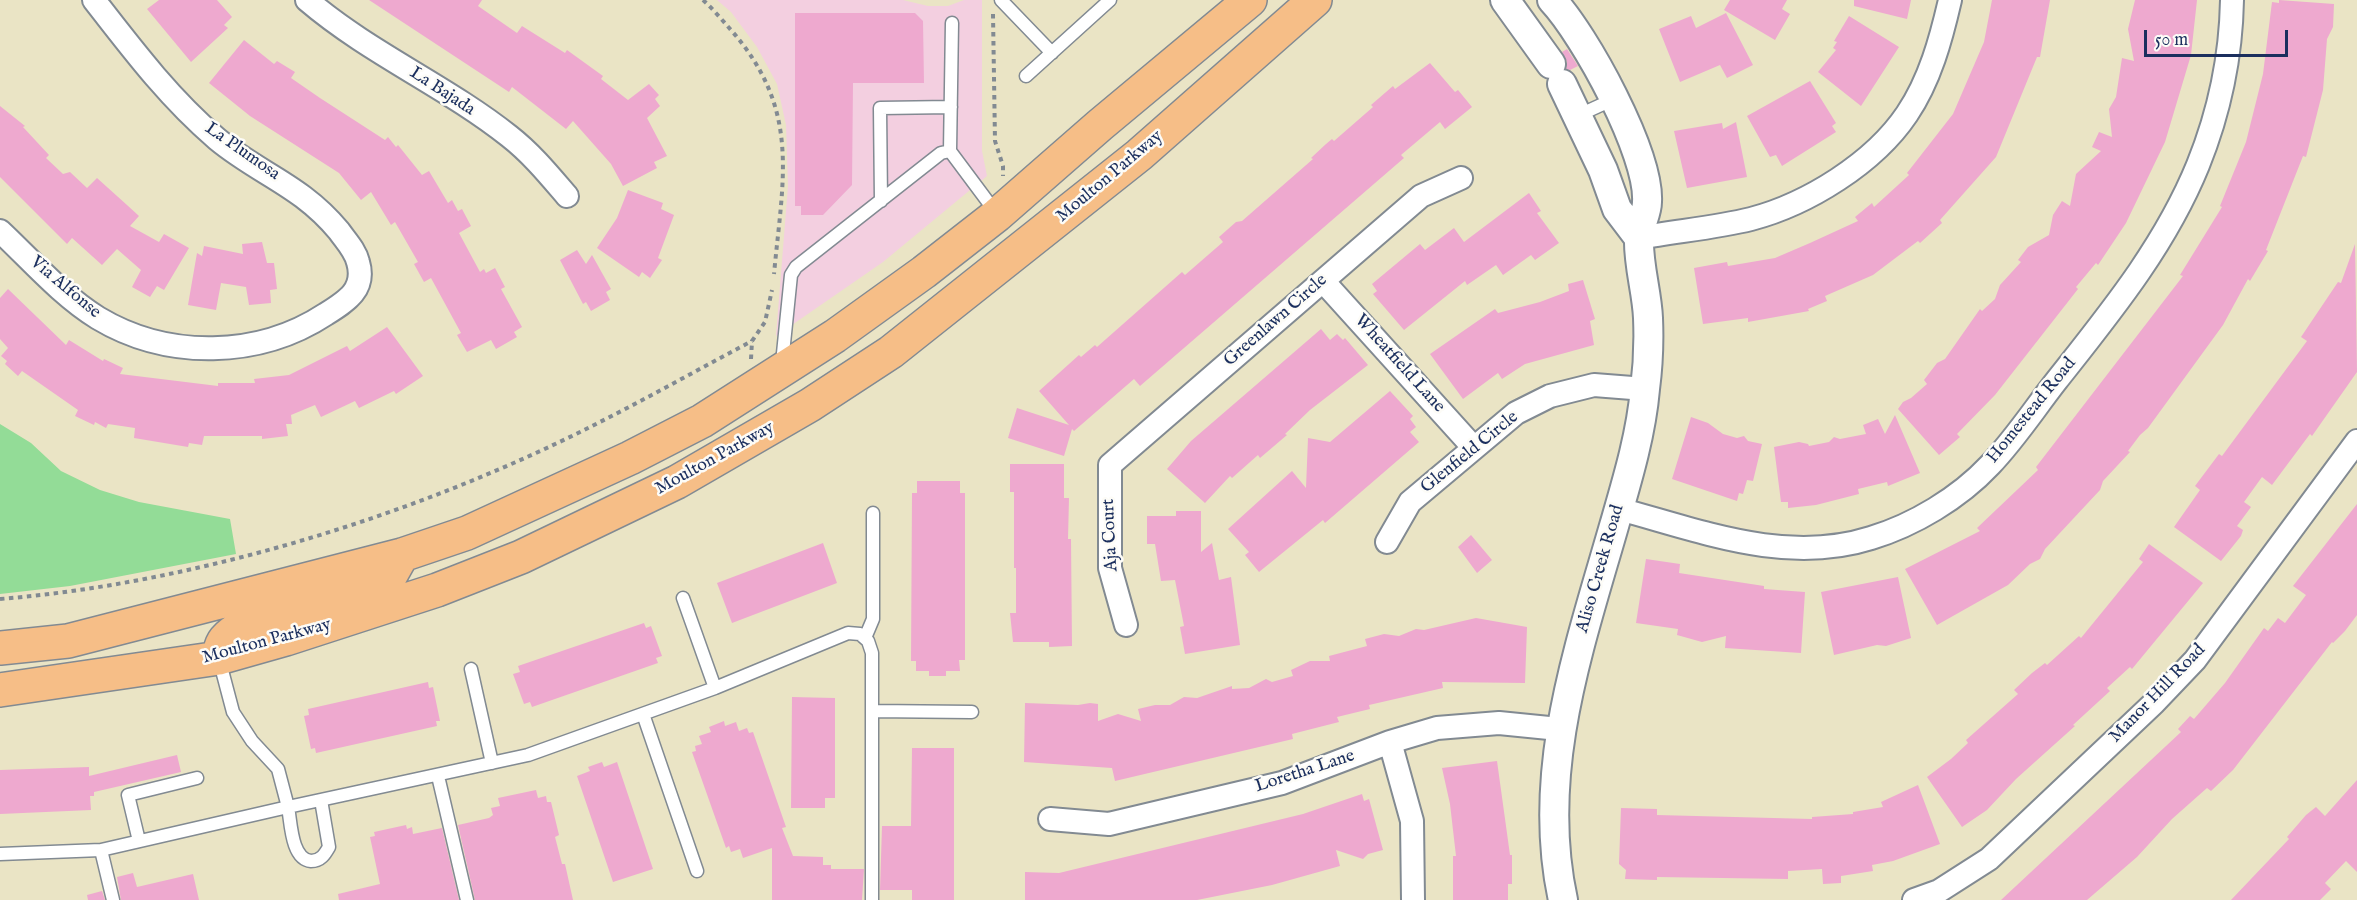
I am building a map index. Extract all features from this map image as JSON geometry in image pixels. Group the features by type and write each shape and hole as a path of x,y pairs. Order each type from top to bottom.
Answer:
{"main road":[{"path":"0,648 68,640 402,555 467,533 551,497 702,421 835,336 906,285 1000,212 1100,124 1250,0"},
{"name":"Moulton Parkway","path":"0,690 219,658 365,615 521,557 599,522 716,461 810,405 891,352 1130,162 1315,0"},
{"path":"891,352 892,331 898,322 988,250 1000,212"},
{"path":"68,640 93,654 174,642 195,644 219,658 220,645 236,630 363,591 388,580 402,555"}],"street":[{"name":"La Plumosa","path":"94,0 162,87 218,140 320,209 351,246 358,260 361,277"},
{"name":"La Bajada","path":"307,0 359,38 509,136 540,163 567,196"},
{"path":"1505,0 1556,74 1603,170 1617,209 1639,237 1752,219 1809,196 1861,164 1907,114 1937,55 1950,0"},
{"name":"Aliso Creek Road","path":"1552,0 1591,52 1614,99 1642,171 1648,201 1639,237 1648,319 1645,389 1634,454 1578,650 1559,729 1554,806 1559,883 1563,900"},
{"name":"Homestead Road","path":"1619,509 1762,547 1816,548 1871,538 1934,511 1990,466 2120,301 2160,242 2198,165 2219,99 2231,29 2232,0"},
{"name":"Greenlawn Circle","path":"1108,480 1110,465 1116,459 1421,196 1461,178"},
{"name":"Via Alfonse","path":"0,231 72,299 98,318 128,333 168,345 213,349 263,343 308,326 347,301 356,291 361,277"},
{"name":"Wheatfield Lane","path":"1323,280 1474,448"},
{"name":"Glenfield Circle","path":"1387,542 1410,502 1516,414 1550,396 1594,385 1645,389"},
{"name":"Manor Hill Road","path":"1914,900 1939,891 1989,859 2154,703 2195,660 2357,441"},
{"name":"Aja Court","path":"1108,480 1110,568 1126,625"},
{"name":"Loretha Lane","path":"1050,819 1109,824 1282,783 1390,742 1437,728 1499,723 1559,729"},
{"path":"1390,742 1412,821 1413,900"}],"lane":[{"path":"1001,0 1052,53"},
{"path":"1026,76 1110,0"},
{"path":"952,23 950,151 1000,212"},
{"path":"1577,116 1614,99"},
{"path":"881,201 880,108 951,107"},
{"path":"782,370 790,275 796,267 941,153 950,151"},
{"path":"865,638 873,619 873,513"},
{"path":"683,598 715,688"},
{"path":"0,854 101,850 528,754 715,688 848,633 860,634 865,638 872,653 872,900"},
{"path":"219,658 233,712 252,741 278,769 299,854 313,861 320,859 329,847 321,800"},
{"path":"471,669 492,763"},
{"path":"872,711 972,712"},
{"path":"642,714 697,871"},
{"path":"438,776 467,900"},
{"path":"139,841 128,795 197,778"},
{"path":"101,850 113,900"}],"path":[{"path":"703,0 741,42 767,80 778,112 783,182 774,275"},
{"path":"993,12 995,141 1003,166 1000,212"},
{"path":"0,599 103,585 207,564 276,547 412,503 502,467 592,426 752,341 765,322 773,286"},
{"path":"748,391 752,341"}],"shaded area":[{"path":"717,0 903,0 928,6 948,6 964,0 982,0 982,151 987,176 883,262 776,336 788,186 786,125 777,84 757,47 731,12"}],"green space":[{"path":"0,424 31,443 61,471 100,490 139,502 230,519 236,554 70,586 0,594"}],"building":[{"path":"159,0 217,0 232,17 224,25 228,28 191,62 147,9"},
{"path":"369,0 482,0 478,6 517,33 522,26 565,53 567,50 603,76 601,79 628,100 649,84 659,95 655,99 660,106 647,118 667,156 654,162 657,168 623,186 611,164 573,121 566,129 512,87 509,92"},
{"path":"1730,0 1787,0 1782,9 1790,14 1775,40 1724,10"},
{"path":"1854,0 1911,0 1907,19 1854,6"},
{"path":"1992,0 2050,0 2040,57 2037,57 1996,157 1940,220 1942,223 1920,243 1918,241 1873,275 1825,296 1827,301 1808,309 1809,311 1748,322 1748,318 1703,324 1694,268 1727,262 1728,266 1775,258 1810,243 1858,221 1855,217 1872,203 1874,207 1909,175 1907,173 1953,114 1984,42"},
{"path":"2135,0 2197,0 2191,55 2165,142 2126,223 2098,265 2096,263 2076,287 2078,289 1995,395 1957,434 1960,437 1939,455 1898,409 1903,402 1927,384 1924,380 1937,363 1945,359 1980,309 1982,311 1995,299 2000,285 2021,262 2018,260 2028,247 2049,235 2053,215 2062,201 2070,206 2076,174 2101,151 2092,147 2099,132 2112,137 2109,109 2116,97 2122,58 2134,61 2128,29"},
{"path":"2279,0 2334,4 2333,27 2327,39 2323,90 2306,157 2303,156 2266,250 2268,251 2250,281 2248,279 2223,325 2148,428 2128,451 2130,452 2103,481 2100,490 2045,549 2040,559 2030,564 2008,585 1937,625 1905,569 1980,531 1977,528 2038,470 2036,467 2183,276 2180,275 2222,207 2220,206 2246,142 2263,74 2272,2 2279,3"},
{"path":"795,13 915,13 923,21 924,83 853,83 852,185 823,215 801,215 801,206 795,206"},
{"path":"1726,13 1753,65 1727,78 1720,65 1680,82 1659,29 1691,16 1696,28"},
{"path":"1849,16 1899,47 1861,106 1818,72 1836,50 1833,48 1837,42 1834,41"},
{"path":"244,40 274,64 277,61 295,72 291,78 320,98 385,140 388,137 396,147 398,145 422,175 429,171 448,203 452,200 458,211 462,209 471,226 459,233 480,272 484,269 486,273 495,268 505,287 501,289 522,327 514,332 517,337 496,349 491,340 467,352 457,335 461,333 431,278 424,282 414,264 418,262 395,222 391,225 371,192 361,200 339,173 250,116 209,83"},
{"path":"1567,49 1578,66 1570,70 1566,69 1567,62 1562,52"},
{"path":"1430,63 1455,92 1458,90 1472,107 1445,129 1440,122 1401,155 1404,158 1140,386 1134,379 1074,431 1072,429 1064,456 1008,438 1017,408 1069,425 1039,391 1079,355 1081,357 1095,345 1097,347 1182,272 1185,275 1223,242 1219,237 1236,222 1242,221 1313,159 1311,158 1326,144 1332,139 1334,141 1373,107 1371,105 1393,86 1395,89"},
{"path":"1810,81 1836,123 1832,126 1836,132 1782,166 1776,155 1770,157 1747,116"},
{"path":"0,106 25,126 23,127 49,155 46,158 63,174 70,172 87,188 97,178 139,216 130,226 159,242 164,234 189,248 164,290 157,286 150,297 132,287 141,270 117,249 102,265 72,238 67,244 0,177"},
{"path":"1736,122 1747,177 1687,188 1674,131 1722,123 1723,129"},
{"path":"628,190 663,203 661,209 674,215 658,258 662,260 650,278 642,272 639,277 597,248 617,218"},
{"path":"1529,193 1541,211 1537,213 1559,243 1535,260 1531,255 1503,275 1496,265 1467,285 1465,281 1404,330 1373,294 1377,291 1372,284 1420,244 1425,250 1454,228 1464,242"},
{"path":"262,242 267,263 274,263 277,289 270,290 271,303 249,305 246,287 221,283 216,310 188,305 197,253 202,256 204,246 243,254 242,244"},
{"path":"2355,244 2357,372 2312,436 2310,434 2272,485 2262,477 2244,502 2251,507 2237,526 2243,530 2241,536 2221,561 2174,527 2200,490 2195,486 2219,454 2222,456 2307,341 2301,337 2338,282 2341,283"},
{"path":"577,250 586,264 592,255 611,289 606,292 610,300 591,311 586,302 583,304 560,260"},
{"path":"1583,280 1595,319 1590,321 1594,345 1525,364 1502,379 1498,373 1463,399 1430,354 1495,309 1498,313 1540,302 1569,291 1568,284"},
{"path":"8,289 66,345 69,340 103,361 104,359 123,368 120,374 218,386 218,383 255,383 254,379 289,375 347,346 350,351 387,327 423,376 396,394 394,391 359,408 355,401 321,417 315,405 291,415 292,424 286,424 288,436 262,439 262,436 204,436 202,445 189,443 188,447 134,438 135,428 108,424 106,428 75,416 78,410 22,371 18,376 5,364 7,361 1,356 8,348 0,339 0,298"},
{"path":"1321,329 1330,340 1337,334 1343,340 1345,338 1368,365 1310,410 1285,434 1287,435 1260,458 1258,455 1232,478 1230,476 1205,503 1167,469 1191,441"},
{"path":"1390,391 1413,416 1410,419 1416,427 1410,432 1419,442 1325,523 1323,520 1259,572 1245,555 1249,552 1228,529 1292,471 1306,488 1308,438 1330,442"},
{"path":"1895,415 1920,473 1888,486 1887,482 1858,489 1859,494 1816,505 1788,508 1788,502 1781,502 1774,447 1799,442 1809,446 1829,442 1834,437 1840,439 1866,434 1863,425 1878,419 1885,434"},
{"path":"1691,417 1708,423 1723,434 1737,438 1744,436 1748,441 1762,444 1753,481 1747,480 1743,494 1739,493 1737,501 1672,479"},
{"path":"1010,464 1064,464 1064,498 1069,498 1068,539 1071,539 1072,646 1049,647 1049,642 1013,642 1010,613 1016,613 1016,568 1014,568 1014,492 1010,492"},
{"path":"917,481 960,481 960,493 965,493 965,660 959,660 960,671 946,671 946,676 929,676 929,671 916,671 916,661 911,661 912,493 917,493"},
{"path":"2357,504 2357,615 2345,631 2332,642 2233,770 2211,791 2207,788 2172,819 2137,857 2087,900 2001,900 2181,732 2178,729 2190,716 2194,719 2225,683 2264,628 2268,631 2278,618 2285,623 2306,595 2293,586"},
{"path":"1176,511 1201,511 1201,552 1212,543 1219,580 1231,577 1240,645 1185,654 1180,627 1184,626 1175,580 1161,581 1155,544 1147,544 1147,516 1176,516"},
{"path":"1471,535 1492,560 1477,573 1458,547"},
{"path":"823,543 837,583 732,623 717,583"},
{"path":"2149,544 2203,583 2132,669 2130,667 2107,688 2110,691 2016,779 1987,810 1962,827 1927,777 1951,759 1968,743 1966,740 2018,694 2014,690 2032,673 2045,663 2047,665 2079,636 2081,638 2143,562 2139,559"},
{"path":"1646,559 1680,564 1679,573 1764,586 1764,589 1805,592 1801,653 1725,648 1726,636 1702,642 1677,635 1678,629 1636,623"},
{"path":"1898,577 1911,638 1886,646 1877,645 1834,655 1821,592"},
{"path":"1476,618 1527,627 1525,683 1442,682 1443,688 1369,705 1370,709 1337,717 1339,722 1292,734 1293,739 1115,781 1112,768 1024,762 1025,703 1098,704 1098,721 1118,714 1141,721 1138,709 1155,705 1170,705 1184,697 1197,698 1232,686 1232,689 1249,688 1266,679 1272,682 1293,676 1291,670 1310,661 1330,661 1329,656 1367,646 1365,639 1384,634 1399,636 1416,629 1424,630"},
{"path":"644,623 646,628 651,626 662,656 656,658 658,663 532,707 530,702 524,704 513,674 520,672 518,666"},
{"path":"428,682 429,688 433,687 440,721 436,721 437,726 316,753 315,748 311,749 304,716 309,715 308,709"},
{"path":"792,697 835,698 835,798 825,798 825,808 791,808"},
{"path":"724,721 725,726 736,722 739,731 747,728 749,733 753,732 786,827 782,828 793,856 823,857 823,865 831,865 831,869 864,869 862,900 772,900 772,848 743,858 740,849 731,852 729,846 726,848 692,752 696,751 695,746 702,744 699,736 711,732 709,727"},
{"path":"912,748 954,748 954,900 912,900 912,890 880,890 882,826 911,826"},
{"path":"177,755 181,772 94,792 94,796 90,796 91,810 0,814 0,770 89,767 89,776"},
{"path":"1497,761 1510,855 1512,855 1512,884 1508,884 1508,900 1453,900 1453,856 1456,856 1450,804 1442,768"},
{"path":"602,762 604,767 617,762 653,869 613,882 577,776 590,771 588,767"},
{"path":"2357,780 2357,872 2346,861 2325,883 2331,889 2320,900 2231,900 2289,839 2287,837 2306,815 2316,807 2325,816"},
{"path":"1918,785 1940,844 1893,861 1872,865 1873,871 1841,876 1841,883 1823,884 1822,869 1788,871 1788,879 1657,877 1657,880 1625,879 1626,870 1619,864 1621,808 1657,809 1657,815 1812,819 1812,817 1853,814 1853,812 1883,807 1881,802"},
{"path":"536,790 538,798 546,796 547,802 551,802 559,835 555,837 562,864 565,864 573,900 475,900 458,825 489,818 493,815 491,808 500,806 498,798"},
{"path":"1362,794 1364,801 1369,799 1383,850 1368,854 1363,859 1336,850 1340,866 1272,885 1197,900 1025,900 1025,872 1059,873 1303,814"},
{"path":"406,825 407,829 412,827 413,834 442,828 459,900 339,900 338,894 380,884 370,837 375,836 374,832"},
{"path":"133,873 137,887 193,874 199,900 121,900 117,877"},
{"path":"102,891 105,900 88,900 87,895"}]}
